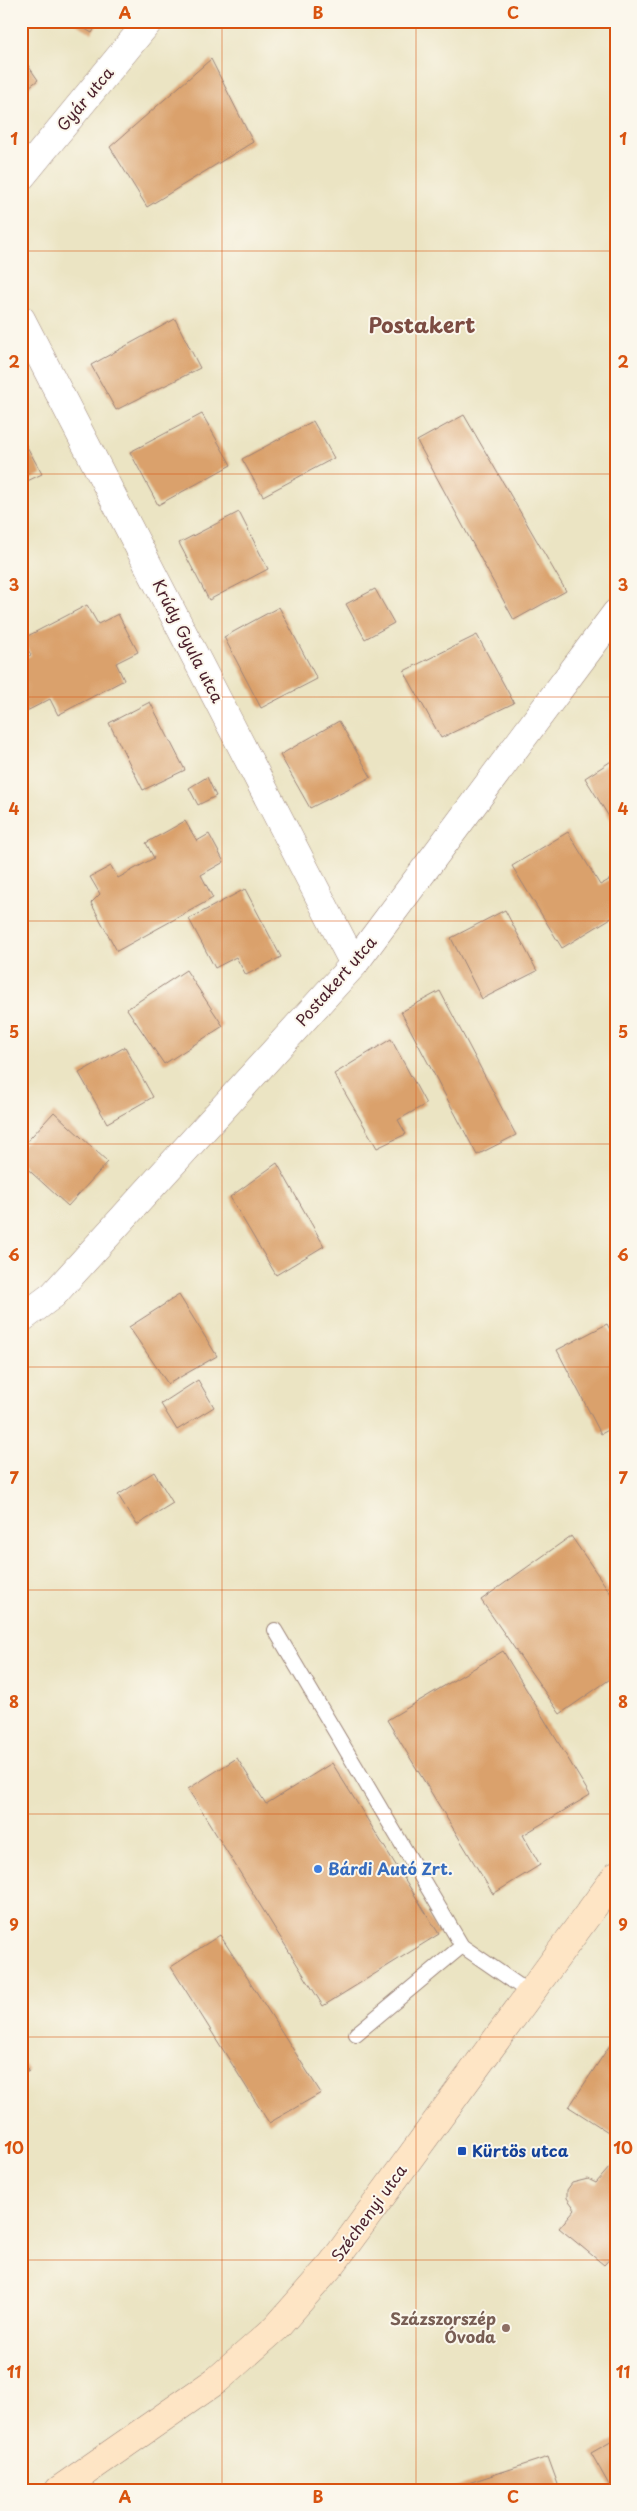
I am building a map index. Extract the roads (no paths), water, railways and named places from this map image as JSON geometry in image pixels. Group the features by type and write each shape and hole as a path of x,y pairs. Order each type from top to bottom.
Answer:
{"street":[{"name":"Gyár utca","path":"21,176 150,21"},
{"name":"Krúdy Gyula utca","path":"21,318 354,964"},
{"name":"Postakert utca","path":"21,1319 52,1295 354,964 616,613"},
{"name":"Széchenyi utca","path":"59,2490 217,2380 277,2328 332,2264 616,1876"}],"lane":[{"path":"275,1630 462,1946 530,1993"},
{"path":"356,2034 462,1946"}],"place":[{"name":"Bárdi Autó Zrt.","path":"318,1869"},
{"name":"Kürtös utca","path":"462,2151"},
{"name":"Százszorszép Óvoda","path":"506,2328"}],"district":[{"name":"Postakert","path":"422,326"}]}
